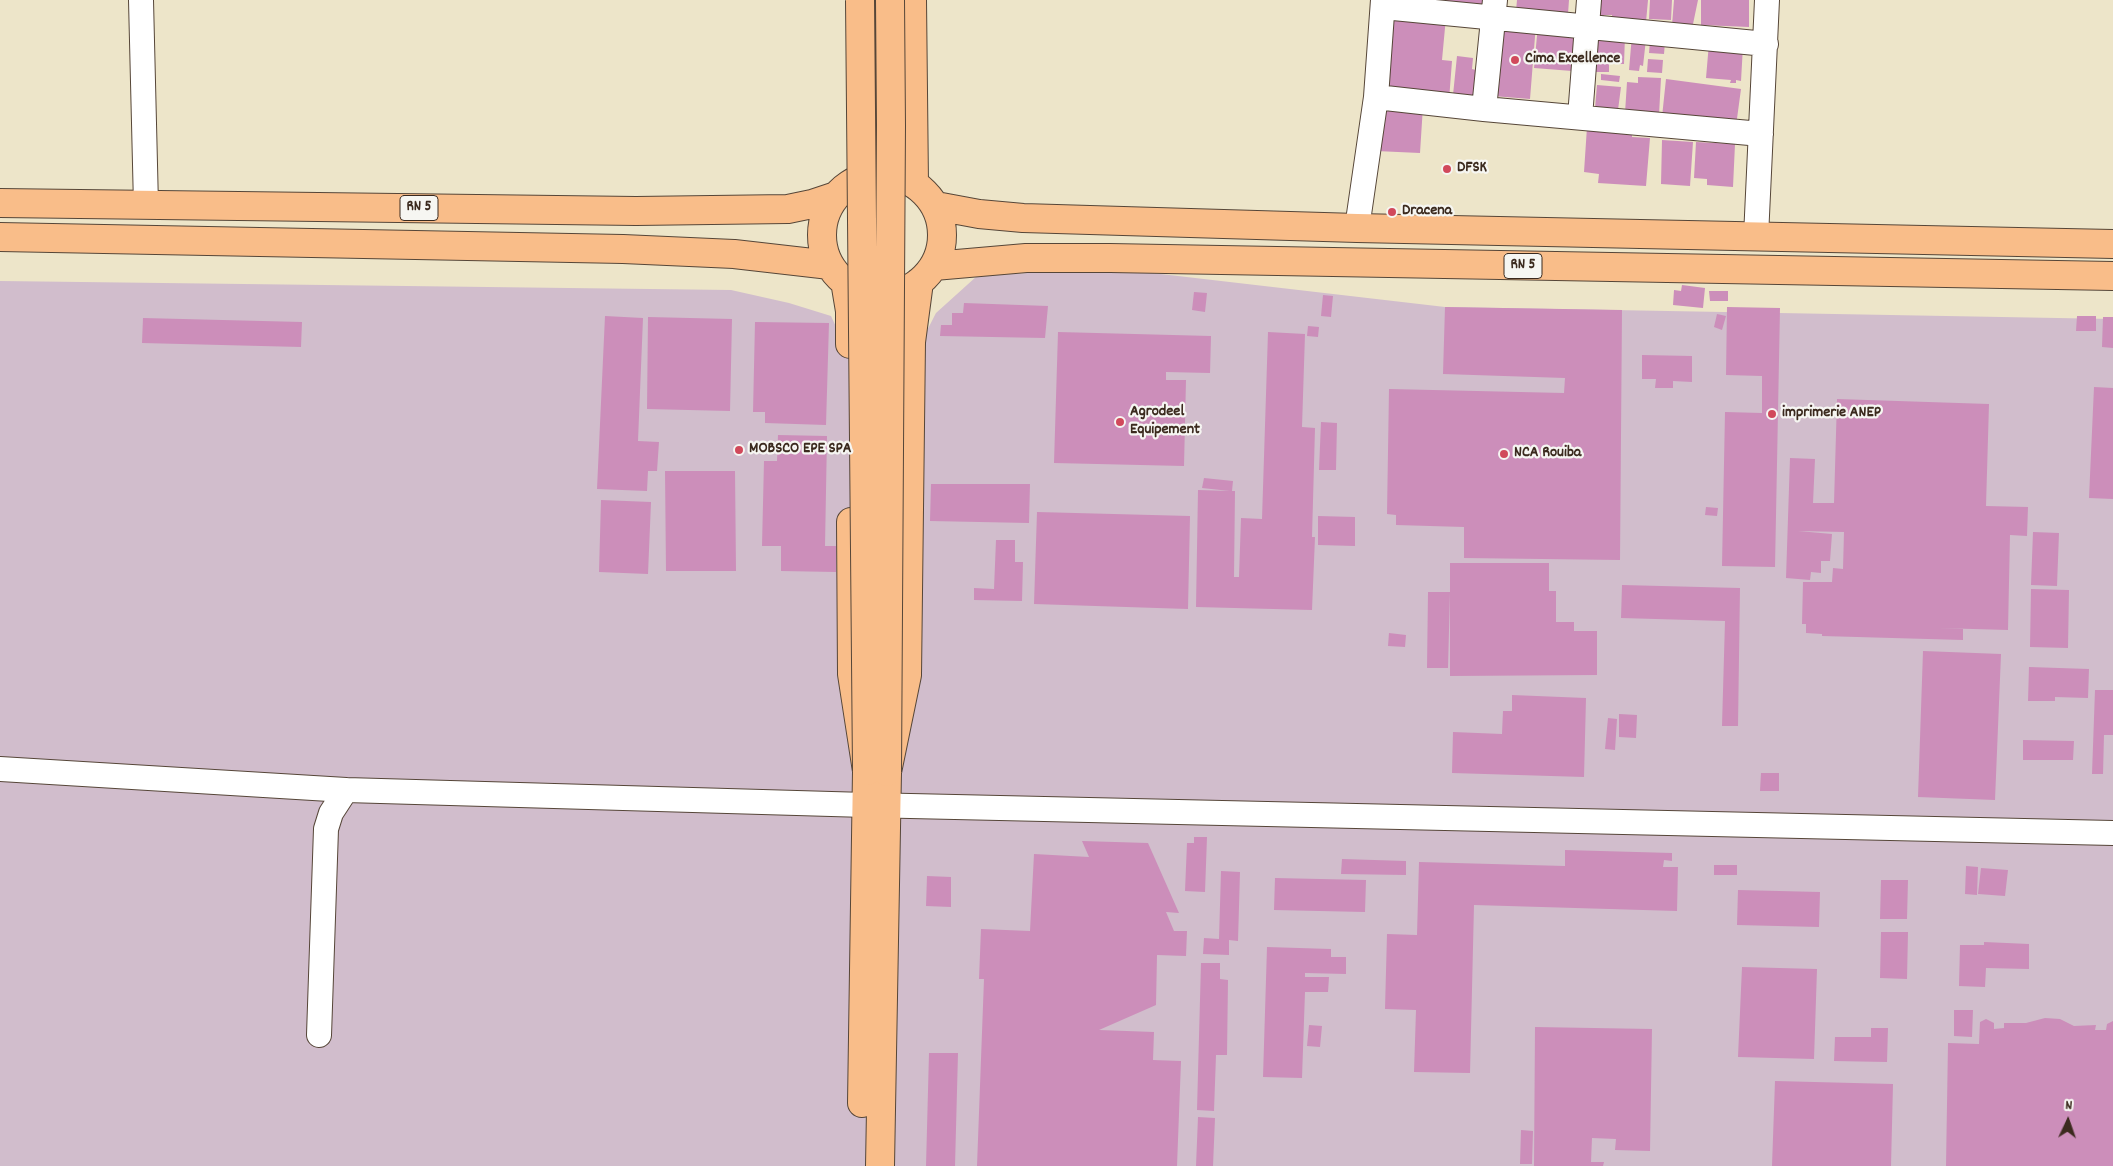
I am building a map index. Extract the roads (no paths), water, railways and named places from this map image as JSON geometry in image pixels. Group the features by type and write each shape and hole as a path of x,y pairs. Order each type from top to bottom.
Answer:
{"highway":[{"path":"842,190 847,0"},
{"path":"860,0 877,771"},
{"path":"880,1166 877,771 891,125 890,0"},
{"path":"912,0 914,183"},
{"path":"881,174 898,177 914,183 926,193 936,206 941,221 942,237 940,252 926,274 910,342 908,675 877,771 852,674 850,318 837,273 824,248 822,230 827,212 842,190 864,177 881,174"},
{"name":"RN 5","path":"0,203 636,212 740,211 788,209 812,204 842,190"},
{"name":"RN 5","path":"936,206 979,214 1022,218 1357,228 2113,244"},
{"name":"RN 5","path":"0,238 623,249 734,254 837,273"},
{"name":"RN 5","path":"926,274 1026,258 1110,258 2113,276"},
{"path":"837,273 858,290 873,294 889,294 905,290 926,274"},
{"path":"861,1166 877,804"}],"street":[{"path":"141,0 146,205"},
{"path":"1580,117 1589,0"},
{"path":"1756,237 1767,0"},
{"path":"1357,228 1376,97 1383,3 1494,9 1587,26 1766,44"},
{"path":"1484,109 1494,9"},
{"path":"1376,97 1484,109 1761,134"},
{"path":"0,769 346,790 2113,833"},
{"path":"319,1035 326,830 332,813 346,790"}],"place":[{"name":"Cima Excellence","path":"1515,60"},
{"name":"DFSK","path":"1447,169"},
{"name":"Dracena","path":"1392,212"},
{"name":"imprimerie ANEP","path":"1772,414"},
{"name":"Agrodeel Equipement","path":"1120,422"},
{"name":"MOBSCO EPE SPA","path":"739,450"},
{"name":"NCA Rouiba","path":"1504,454"}]}
